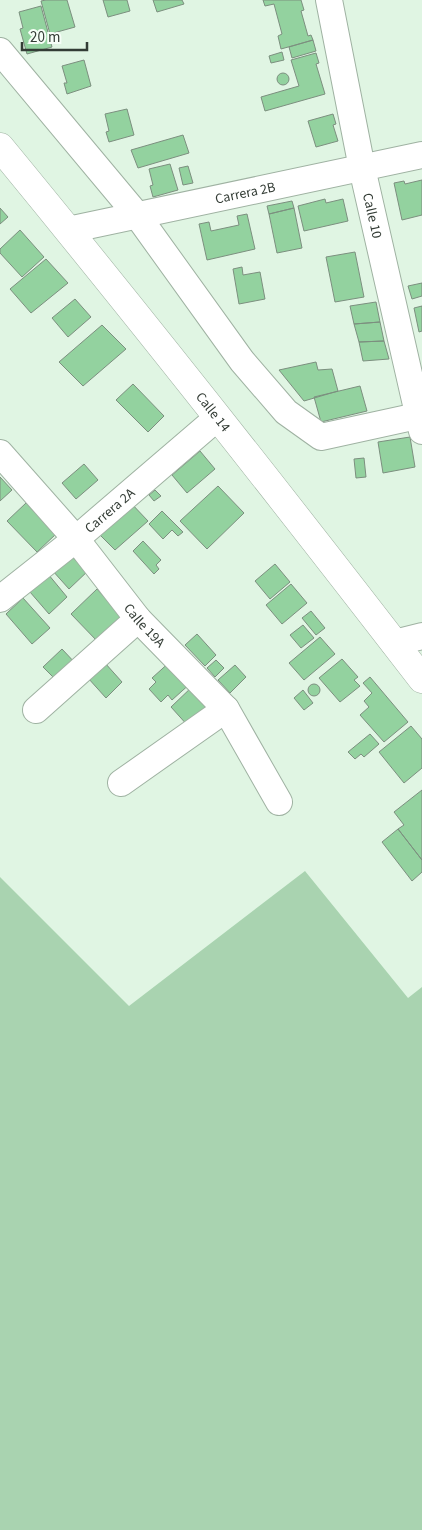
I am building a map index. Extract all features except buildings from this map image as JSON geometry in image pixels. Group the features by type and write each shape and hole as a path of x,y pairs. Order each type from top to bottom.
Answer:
{"highway":[{"name":"Calle 14","path":"0,147 217,418 422,680"}],"street":[{"name":"Calle 10","path":"329,0 362,168 421,421"},
{"path":"0,51 137,215 242,361 286,412 321,437 421,421"},
{"name":"Carrera 2B","path":"68,230 422,155"},
{"name":"Carrera 2A","path":"0,600 76,539 217,418"},
{"name":"Calle 19A","path":"0,453 76,539 138,619 226,709 279,802"},
{"path":"36,710 138,619"},
{"path":"394,643 422,636"},
{"path":"121,782 226,709"}],"green space":[{"path":"305,871 408,998 422,987 422,1530 0,1530 0,877 129,1006"}]}
